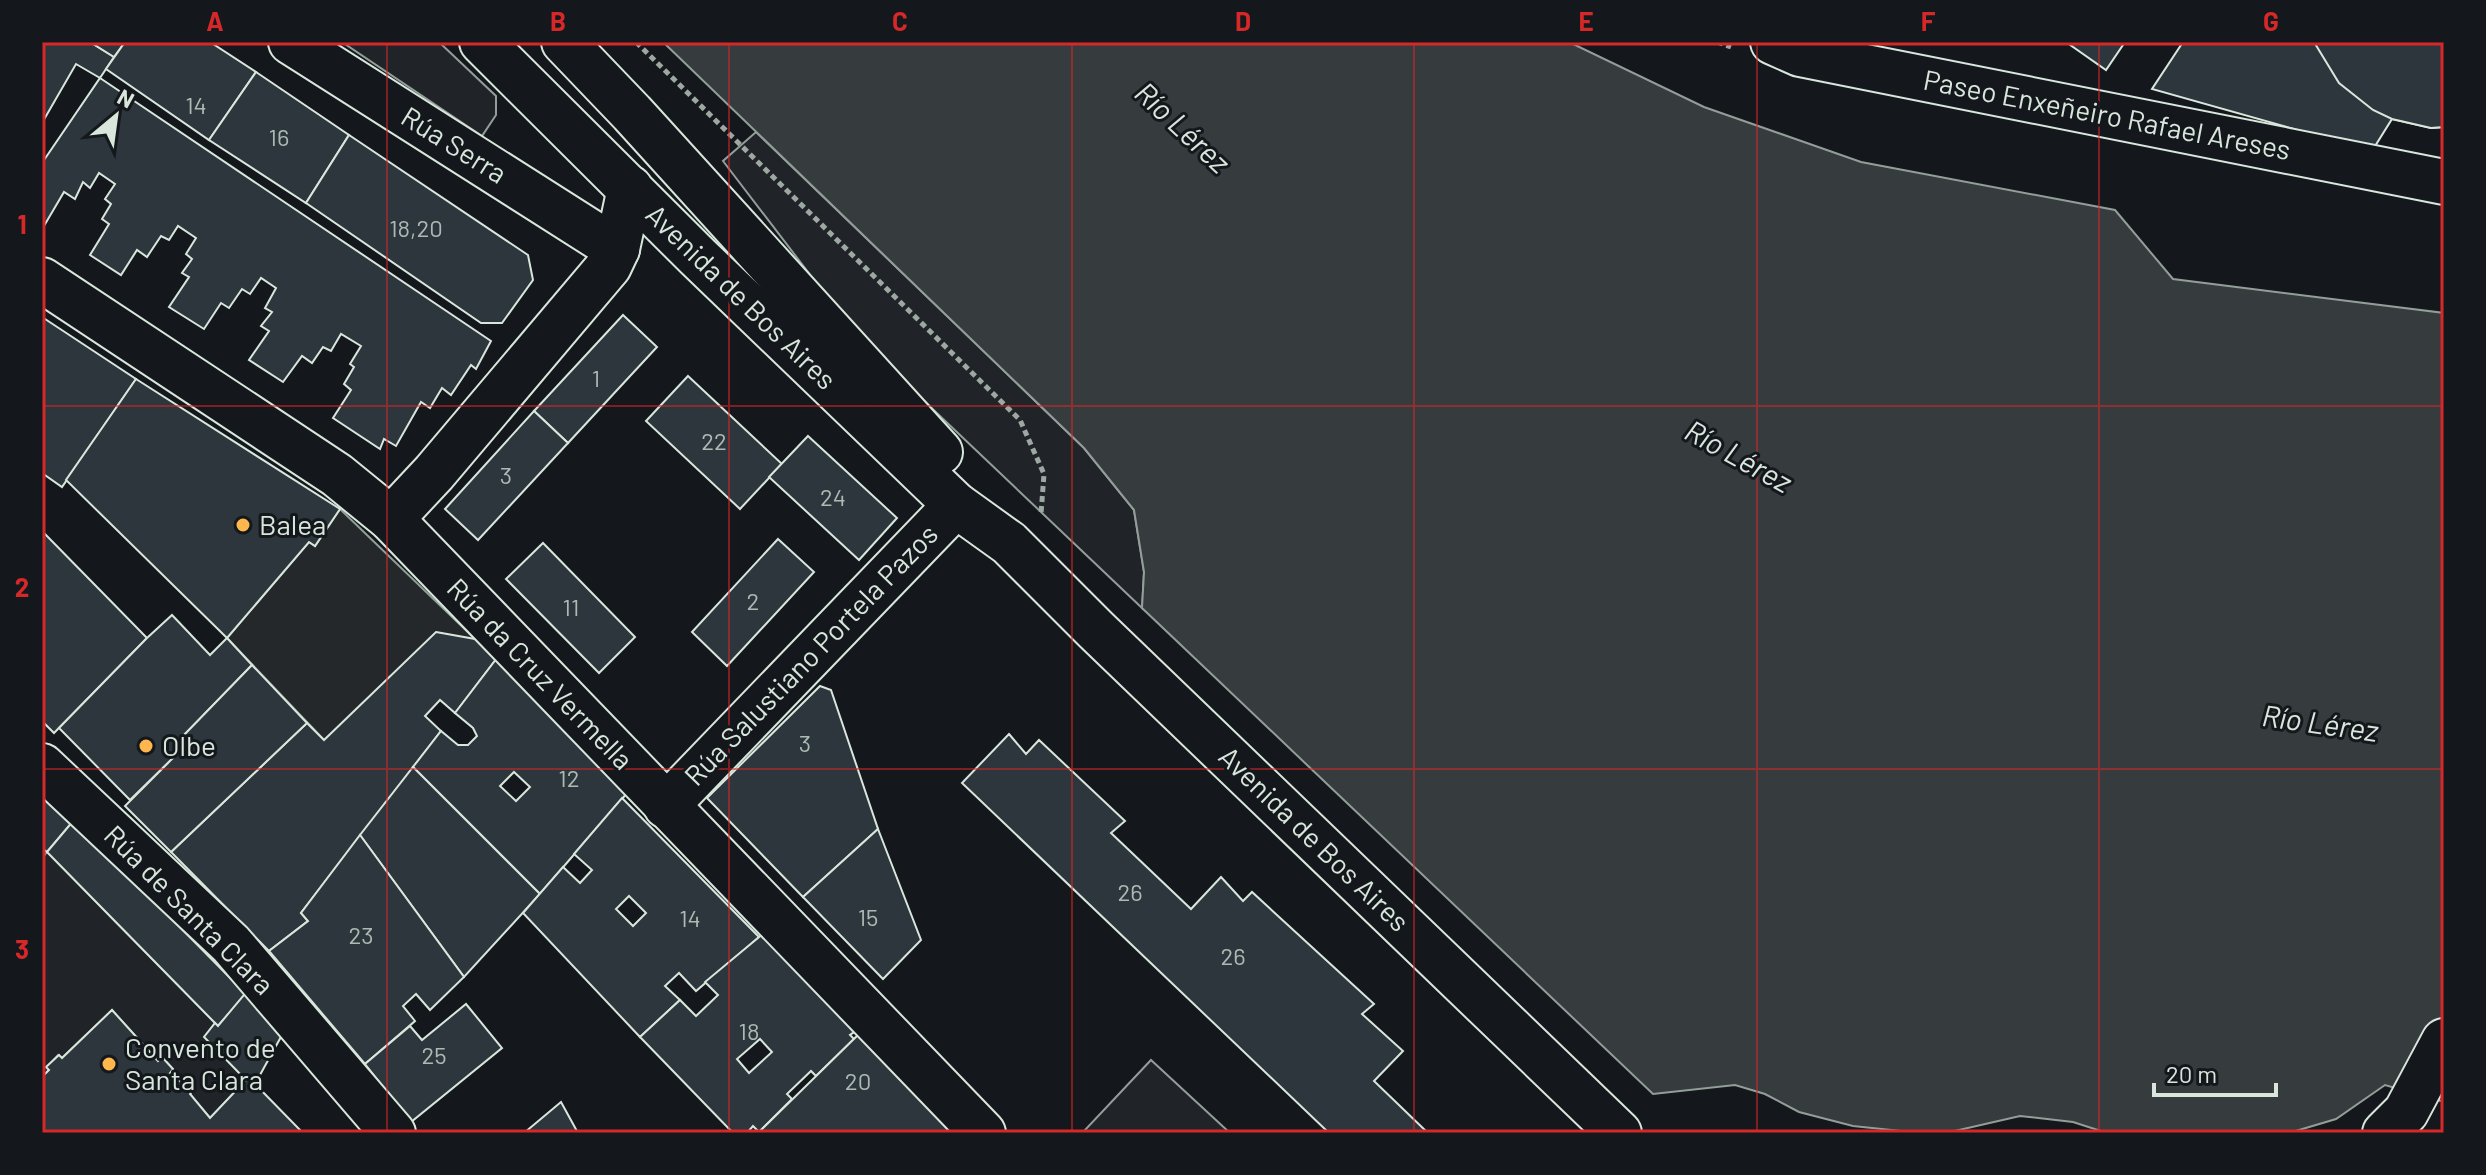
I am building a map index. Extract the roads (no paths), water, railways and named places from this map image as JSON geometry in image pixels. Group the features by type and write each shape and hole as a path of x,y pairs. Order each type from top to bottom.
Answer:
{"street":[{"name":"Rúa Serra","path":"291,42 617,249"},
{"name":"Avenida de Bos Aires","path":"482,42 698,257 956,505 1027,534"},
{"name":"Avenida de Bos Aires","path":"564,42 969,485 1027,534 1096,630 1619,1133"},
{"name":"Paseo Enxeñeiro Rafael Areses","path":"1773,42 1800,54 2444,182"},
{"path":"391,519 434,473 609,266 617,249 630,188"},
{"name":"Rúa da Cruz Vermella","path":"42,280 337,475 391,519 983,1133"},
{"name":"Rúa Salustiano Portela Pazos","path":"666,806 956,505"},
{"name":"Rúa de Santa Clara","path":"42,766 231,944 393,1133"},
{"path":"2385,1133 2406,1112 2444,1041"}],"water":[{"name":"Río Lérez","path":"663,42 1569,42 1704,107 1861,162 2115,210 2173,279 2444,313 2444,1102 2385,1085 2336,1119 2289,1133 2107,1133 2073,1122 2020,1116 1946,1133 1920,1133 1853,1126 1799,1112 1765,1094 1735,1085 1653,1094 1142,608 1144,572 1134,510 1084,448"}],"place":[{"name":"Balea","path":"243,525"},
{"name":"Olbe","path":"146,746"},
{"name":"Convento de Santa Clara","path":"109,1064"}]}
